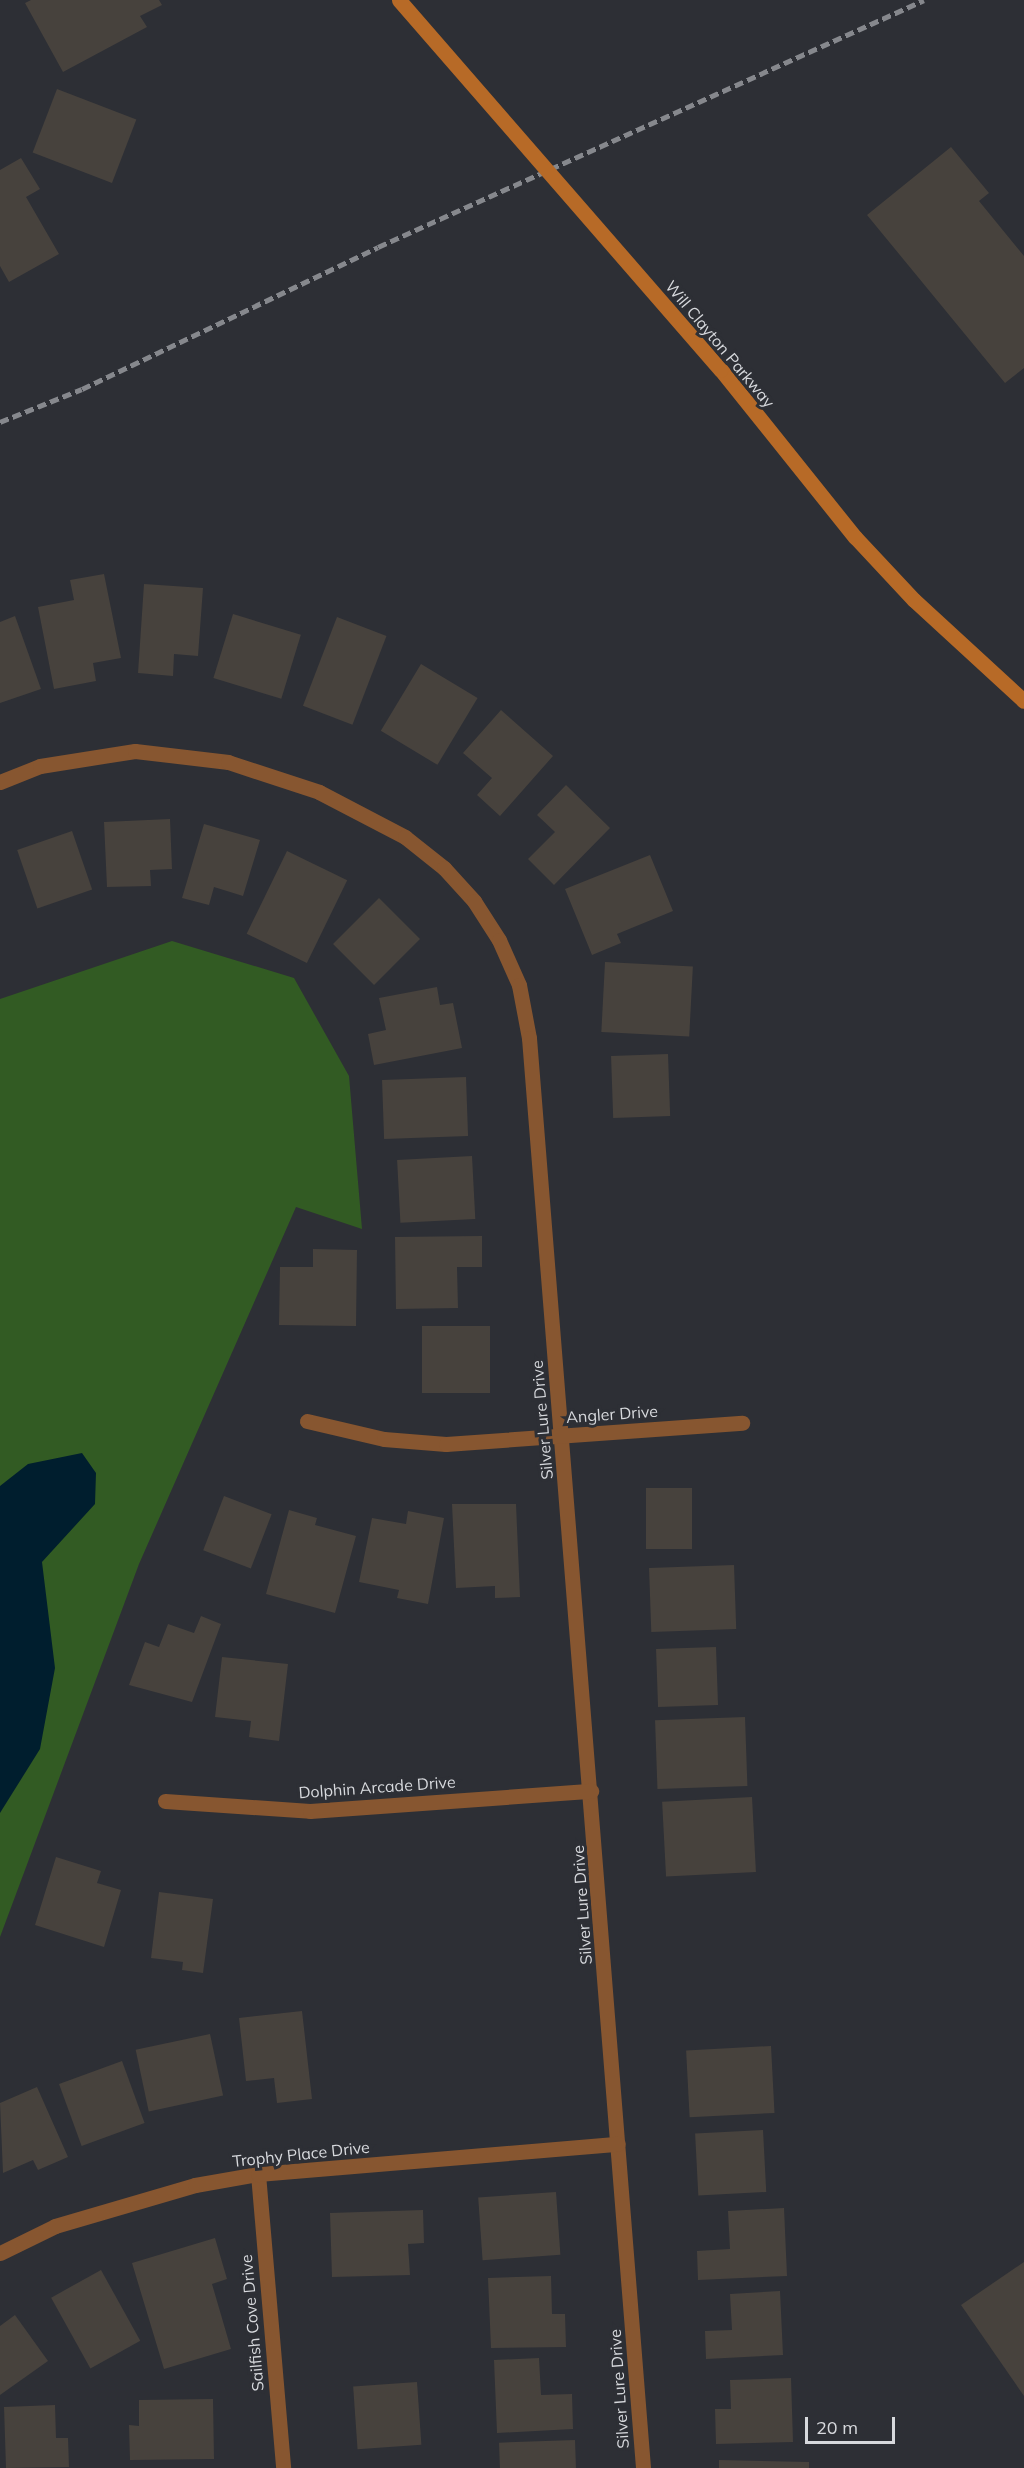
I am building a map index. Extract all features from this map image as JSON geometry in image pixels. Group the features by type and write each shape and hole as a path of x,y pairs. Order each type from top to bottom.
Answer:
{"street":[{"name":"Will Clayton Parkway","path":"399,0 721,370 862,544 914,600 1024,701"},
{"name":"Silver Lure Drive","path":"0,782 40,766 97,755 183,754 228,762 319,792 405,837 474,901 499,940 519,985 529,1038 591,1791 643,2468"},
{"name":"Angler Drive","path":"307,1421 384,1439 446,1444 742,1423"},
{"name":"Dolphin Arcade Drive","path":"165,1801 310,1811 591,1791"},
{"name":"Trophy Place Drive","path":"0,2253 55,2226 131,2201 258,2174 618,2144"},
{"name":"Sailfish Cove Drive","path":"258,2174 283,2468"}],"green space":[{"path":"172,941 294,978 349,1076 362,1229 296,1207 139,1564 0,1937 0,999"}],"water":[{"path":"82,1453 96,1473 95,1504 42,1562 55,1668 40,1749 0,1813 0,1486 28,1464"}],"building":[{"path":"31,0 159,0 162,5 140,16 147,27 63,72 25,3"},
{"path":"57,89 136,119 112,183 33,152"},
{"path":"951,147 989,193 979,201 1024,256 1024,368 1005,383 867,215"},
{"path":"21,158 40,189 26,197 59,254 9,282 0,266 0,170"},
{"path":"104,574 121,658 93,663 96,681 54,689 38,607 74,600 70,580"},
{"path":"144,584 203,588 198,656 174,654 173,676 138,673"},
{"path":"233,614 301,635 281,699 213,678"},
{"path":"15,616 41,689 0,703 0,622"},
{"path":"337,617 386,636 352,725 303,706"},
{"path":"421,664 478,698 437,765 381,731"},
{"path":"501,710 553,756 500,816 477,795 492,778 463,753"},
{"path":"566,785 610,828 554,885 528,859 555,832 537,815"},
{"path":"170,819 172,869 150,870 151,886 107,887 104,822"},
{"path":"204,824 260,840 243,896 214,887 209,905 182,898"},
{"path":"72,831 92,890 37,909 17,850"},
{"path":"287,851 347,880 307,963 247,934"},
{"path":"650,855 673,911 617,934 621,943 592,955 565,889"},
{"path":"379,898 420,939 374,985 333,944"},
{"path":"605,962 693,967 689,1037 601,1032"},
{"path":"437,987 440,1005 453,1003 462,1048 374,1065 368,1034 386,1030 379,998"},
{"path":"668,1054 670,1116 613,1118 611,1056"},
{"path":"466,1077 468,1136 384,1139 382,1080"},
{"path":"472,1156 475,1219 400,1223 397,1160"},
{"path":"482,1236 482,1267 457,1267 458,1308 396,1309 395,1237"},
{"path":"313,1249 357,1250 356,1326 279,1325 280,1267 313,1267"},
{"path":"422,1326 490,1326 490,1393 422,1393"},
{"path":"646,1488 692,1488 692,1549 646,1549"},
{"path":"224,1496 272,1514 251,1568 203,1550"},
{"path":"452,1504 516,1504 520,1597 495,1598 495,1586 456,1588"},
{"path":"289,1510 317,1518 315,1525 356,1536 335,1613 266,1594"},
{"path":"408,1511 444,1518 428,1604 397,1598 399,1590 359,1582 372,1518 406,1524"},
{"path":"734,1565 736,1629 651,1632 649,1568"},
{"path":"201,1616 221,1624 192,1702 129,1685 145,1642 159,1647 168,1624 194,1633"},
{"path":"716,1647 718,1705 658,1707 656,1649"},
{"path":"222,1657 288,1664 279,1741 249,1737 251,1721 215,1717"},
{"path":"745,1717 747,1786 657,1789 655,1720"},
{"path":"752,1797 756,1872 666,1877 662,1802"},
{"path":"56,1857 101,1871 97,1883 121,1890 104,1947 35,1925"},
{"path":"159,1892 213,1899 203,1973 182,1970 183,1962 151,1958"},
{"path":"302,2011 312,2099 277,2103 274,2078 246,2081 239,2018"},
{"path":"210,2034 223,2096 149,2111 136,2050"},
{"path":"771,2046 775,2113 690,2117 686,2050"},
{"path":"122,2061 145,2123 82,2146 59,2084"},
{"path":"37,2087 68,2157 38,2170 33,2160 3,2173 0,2103"},
{"path":"763,2130 766,2192 698,2195 695,2134"},
{"path":"556,2192 560,2255 483,2260 478,2197"},
{"path":"784,2208 787,2276 698,2280 697,2251 730,2249 728,2211"},
{"path":"423,2210 424,2243 408,2244 410,2275 332,2277 330,2213"},
{"path":"215,2238 227,2279 212,2284 231,2349 164,2369 132,2263"},
{"path":"1024,2262 1024,2396 961,2305"},
{"path":"101,2270 140,2341 90,2368 51,2298"},
{"path":"551,2276 552,2314 565,2314 566,2347 491,2348 488,2278"},
{"path":"780,2291 783,2355 706,2359 705,2331 732,2330 730,2294"},
{"path":"15,2315 48,2361 0,2395 0,2326"},
{"path":"539,2358 541,2395 572,2394 573,2429 497,2433 494,2360"},
{"path":"791,2378 793,2442 716,2444 715,2409 731,2409 730,2380"},
{"path":"417,2382 421,2445 358,2449 353,2386"},
{"path":"213,2399 214,2459 130,2460 129,2425 139,2426 139,2400"},
{"path":"55,2405 56,2438 68,2438 69,2467 6,2468 4,2407"},
{"path":"575,2440 576,2468 500,2468 499,2443"},
{"path":"719,2460 809,2462 809,2468 719,2468"}],"railway":[{"path":"0,422 82,389 378,247 924,0"}]}
